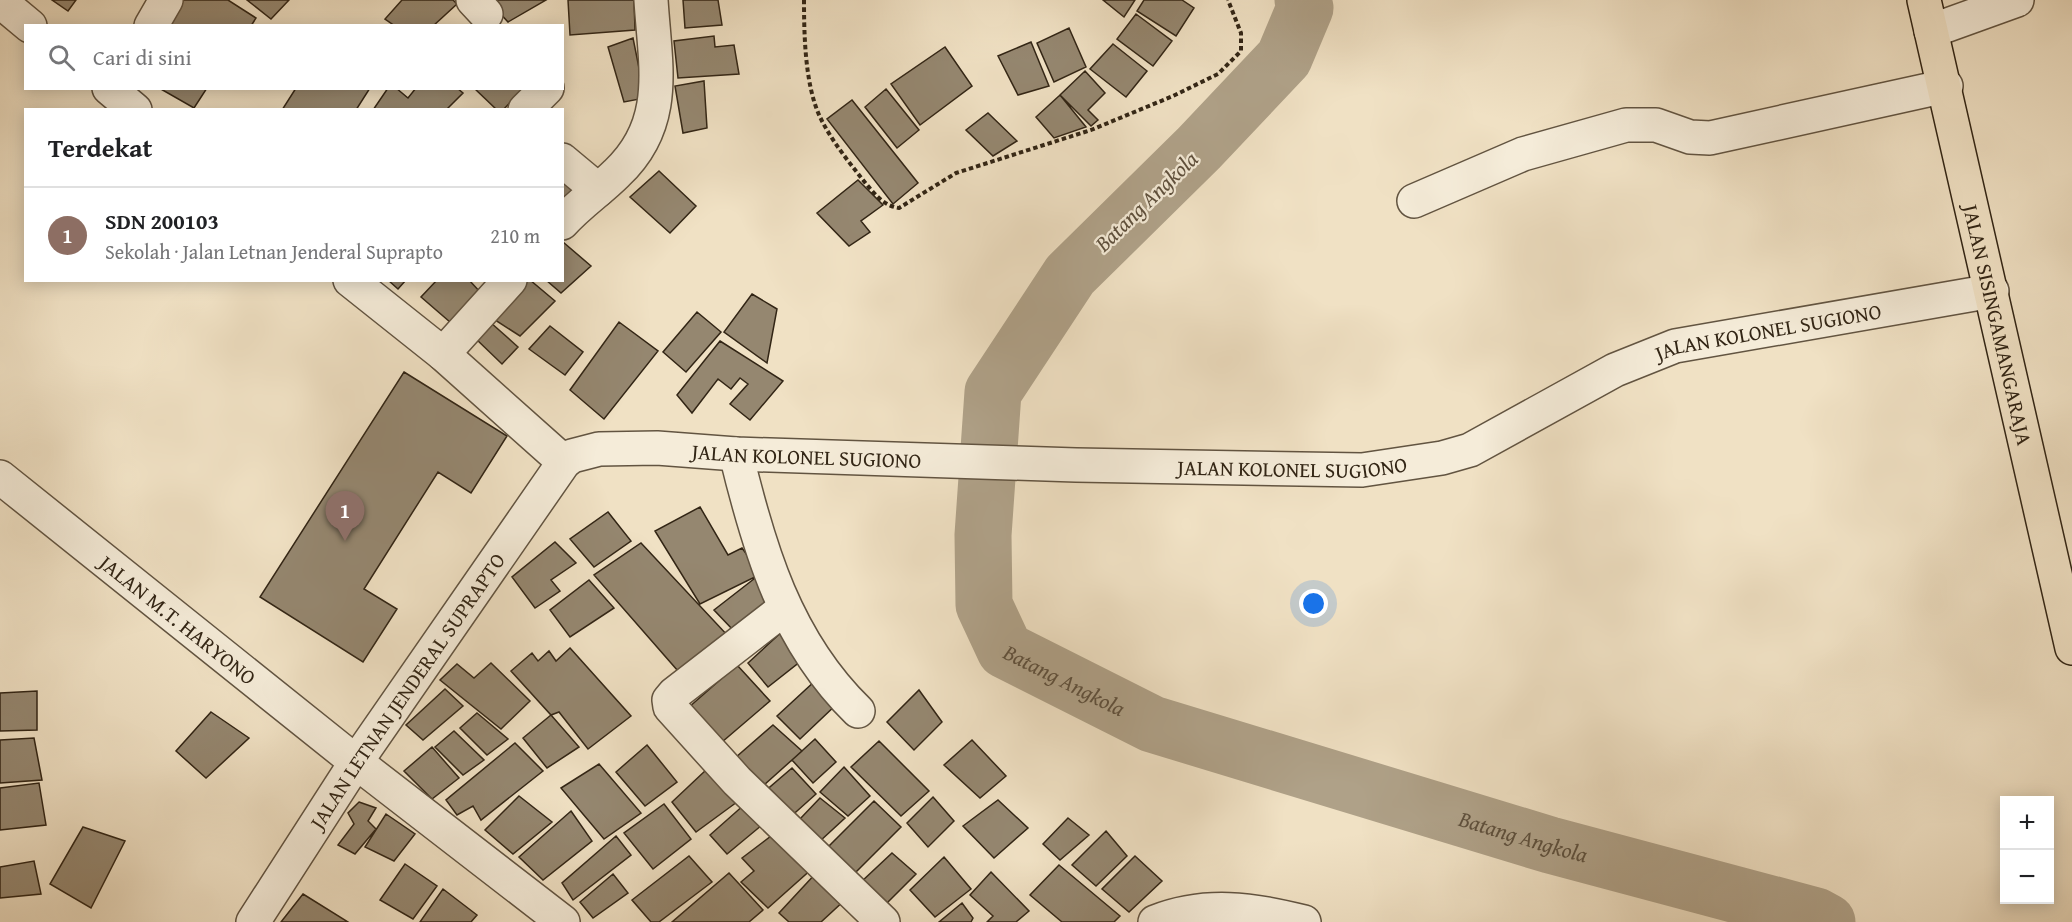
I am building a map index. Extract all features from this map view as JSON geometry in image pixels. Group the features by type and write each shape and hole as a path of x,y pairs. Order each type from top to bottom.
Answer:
{"highway":[{"name":"JALAN SISINGAMANGARAJA","path":"1928,15 2070,627"}],"street":[{"path":"152,24 166,0"},
{"path":"564,221 631,158 645,137 654,115 657,96 651,0"},
{"path":"1928,15 2017,0"},
{"path":"0,1 28,24"},
{"path":"1414,201 1534,150 1626,126 1656,125 1690,137 1710,138 1946,86"},
{"path":"527,108 546,90"},
{"path":"564,162 598,190"},
{"path":"353,282 443,354 564,462"},
{"path":"443,354 508,282"},
{"name":"JALAN KOLONEL SUGIONO","path":"564,462 586,452 616,447 657,447 736,454 1076,465 1362,470 1442,458 1470,450 1615,370 1675,346 1992,291"},
{"path":"736,454 755,533 771,580 827,677 858,711"},
{"name":"JALAN LETNAN JENDERAL SUPRAPTO","path":"253,922 356,762 564,462"},
{"name":"JALAN M.T. HARYONO","path":"0,477 356,762 563,922"},
{"path":"786,608 670,698 670,707 737,781 883,922"},
{"path":"1155,922 1181,914 1230,908 1261,911 1304,922"}],"path":[{"path":"804,0 804,33 810,77 820,118 844,157 874,193 888,206 898,208 956,173 1091,130 1210,79 1241,51 1241,33 1228,0"}],"building":[{"path":"52,0 76,0 68,11"},
{"path":"183,0 228,0 256,18 252,24 168,24"},
{"path":"247,0 289,0 271,19"},
{"path":"402,0 453,0 457,4 435,24 392,24 385,19"},
{"path":"488,0 546,0 508,22"},
{"path":"568,0 634,0 635,30 570,35"},
{"path":"683,0 718,0 722,25 685,28"},
{"path":"1103,0 1135,0 1124,17"},
{"path":"1144,0 1182,0 1194,8 1176,36 1137,11"},
{"path":"1136,14 1172,41 1153,66 1117,39"},
{"path":"1069,28 1086,67 1054,82 1037,43"},
{"path":"714,36 715,47 734,45 739,74 678,78 674,41"},
{"path":"633,38 645,98 624,102 608,47"},
{"path":"1031,42 1049,86 1018,95 998,56"},
{"path":"1113,44 1147,71 1126,97 1090,69"},
{"path":"945,47 972,86 920,125 891,84"},
{"path":"1085,71 1105,93 1088,110 1098,120 1091,126 1060,95"},
{"path":"704,81 707,128 683,133 675,86"},
{"path":"886,89 919,130 897,148 865,107"},
{"path":"162,90 206,90 194,108"},
{"path":"295,90 369,90 357,108 283,108"},
{"path":"387,90 398,90 408,98 414,90 459,90 463,93 448,108 374,108"},
{"path":"476,90 522,90 505,108 495,108"},
{"path":"1060,95 1086,127 1054,138 1036,117"},
{"path":"852,100 918,183 893,204 827,119"},
{"path":"988,113 1017,141 993,156 966,130"},
{"path":"659,171 696,206 670,233 630,197"},
{"path":"564,176 582,191 564,206"},
{"path":"858,180 883,205 861,221 870,232 849,246 817,213"},
{"path":"564,243 591,266 561,293 548,282 564,282"},
{"path":"390,282 404,282 398,289"},
{"path":"435,282 471,282 481,293 450,322 421,297"},
{"path":"518,282 532,282 555,301 520,336 489,316"},
{"path":"752,294 777,309 767,363 724,332"},
{"path":"697,312 721,332 686,372 663,352"},
{"path":"490,322 518,347 502,364 474,337"},
{"path":"619,322 658,351 604,419 570,390"},
{"path":"550,326 583,352 565,375 529,349"},
{"path":"720,341 783,381 750,420 730,404 748,384 740,378 731,389 718,379 692,413 677,395"},
{"path":"404,372 507,436 471,493 438,472 364,589 397,609 363,662 260,597"},
{"path":"700,507 728,555 742,548 761,574 700,604 655,531"},
{"path":"608,512 631,541 594,567 570,539"},
{"path":"555,542 576,563 551,580 560,591 535,608 512,577"},
{"path":"641,543 730,638 678,671 594,575"},
{"path":"759,575 775,600 734,631 714,610"},
{"path":"589,580 614,608 570,637 550,610"},
{"path":"786,628 806,657 768,687 748,663"},
{"path":"570,648 631,716 588,749 559,712 551,715 511,671 532,653 538,661 549,651 556,661"},
{"path":"491,663 530,701 501,729 440,680 457,664 474,678"},
{"path":"737,665 770,701 722,742 688,708"},
{"path":"816,680 839,702 800,739 777,716"},
{"path":"445,689 463,706 423,740 406,725"},
{"path":"919,690 942,722 914,750 887,722"},
{"path":"37,691 37,730 0,731 0,693"},
{"path":"211,712 249,738 206,778 176,751"},
{"path":"477,713 508,739 487,755 460,728"},
{"path":"551,715 579,747 547,768 523,738"},
{"path":"773,725 802,751 764,785 735,758"},
{"path":"454,731 484,760 463,775 435,747"},
{"path":"34,738 42,780 0,783 0,740"},
{"path":"815,739 836,762 813,783 792,760"},
{"path":"972,740 1006,776 980,798 944,765"},
{"path":"879,741 929,791 901,816 851,767"},
{"path":"515,743 543,771 481,820 473,806 457,815 446,800"},
{"path":"647,745 677,782 645,806 616,772"},
{"path":"432,747 459,778 432,799 404,771"},
{"path":"599,764 641,813 604,839 561,788"},
{"path":"844,767 870,796 848,816 820,792"},
{"path":"792,768 816,794 787,820 763,793"},
{"path":"706,770 737,802 696,832 672,802"},
{"path":"39,783 46,825 0,830 0,788"},
{"path":"519,796 552,822 513,854 485,830"},
{"path":"933,797 954,821 928,847 907,823"},
{"path":"820,798 845,818 819,842 799,820"},
{"path":"998,800 1028,828 994,858 963,826"},
{"path":"874,801 901,827 855,873 828,847"},
{"path":"359,802 376,808 368,821 376,829 355,854 338,845 354,824 348,813"},
{"path":"664,804 691,839 653,869 624,833"},
{"path":"745,804 762,825 727,854 710,835"},
{"path":"571,811 592,841 543,880 519,857"},
{"path":"386,814 415,834 394,861 365,847"},
{"path":"1068,818 1089,835 1060,860 1043,844"},
{"path":"83,827 125,841 91,908 50,884"},
{"path":"1106,831 1127,856 1096,886 1072,865"},
{"path":"775,833 814,867 768,908 741,882 754,871 742,858"},
{"path":"616,836 631,855 573,900 562,883"},
{"path":"892,853 916,874 884,906 860,883"},
{"path":"689,856 712,882 659,922 651,922 632,900"},
{"path":"1135,856 1162,881 1129,912 1102,889"},
{"path":"944,857 971,889 935,917 910,890"},
{"path":"34,861 41,894 0,898 0,867"},
{"path":"405,864 437,886 413,919 380,900"},
{"path":"1059,865 1120,916 1114,922 1062,922 1030,895"},
{"path":"817,872 847,898 821,922 789,922 779,913"},
{"path":"991,872 1029,911 1016,922 987,922 993,916 970,895"},
{"path":"729,873 763,910 749,922 672,922"},
{"path":"613,874 628,893 593,918 580,902"},
{"path":"443,889 477,915 471,922 420,922"},
{"path":"303,894 348,922 281,922"},
{"path":"962,903 973,918 971,922 939,922"}],"waterway":[{"name":"Batang Angkola","path":"1303,0 1305,8 1284,58 1199,148 1070,275 993,392 983,535 984,605 1005,650 1152,724 1550,845 1816,916 1827,922"}],"place":[{"name":"SDN 200103","path":"345,541"}]}
